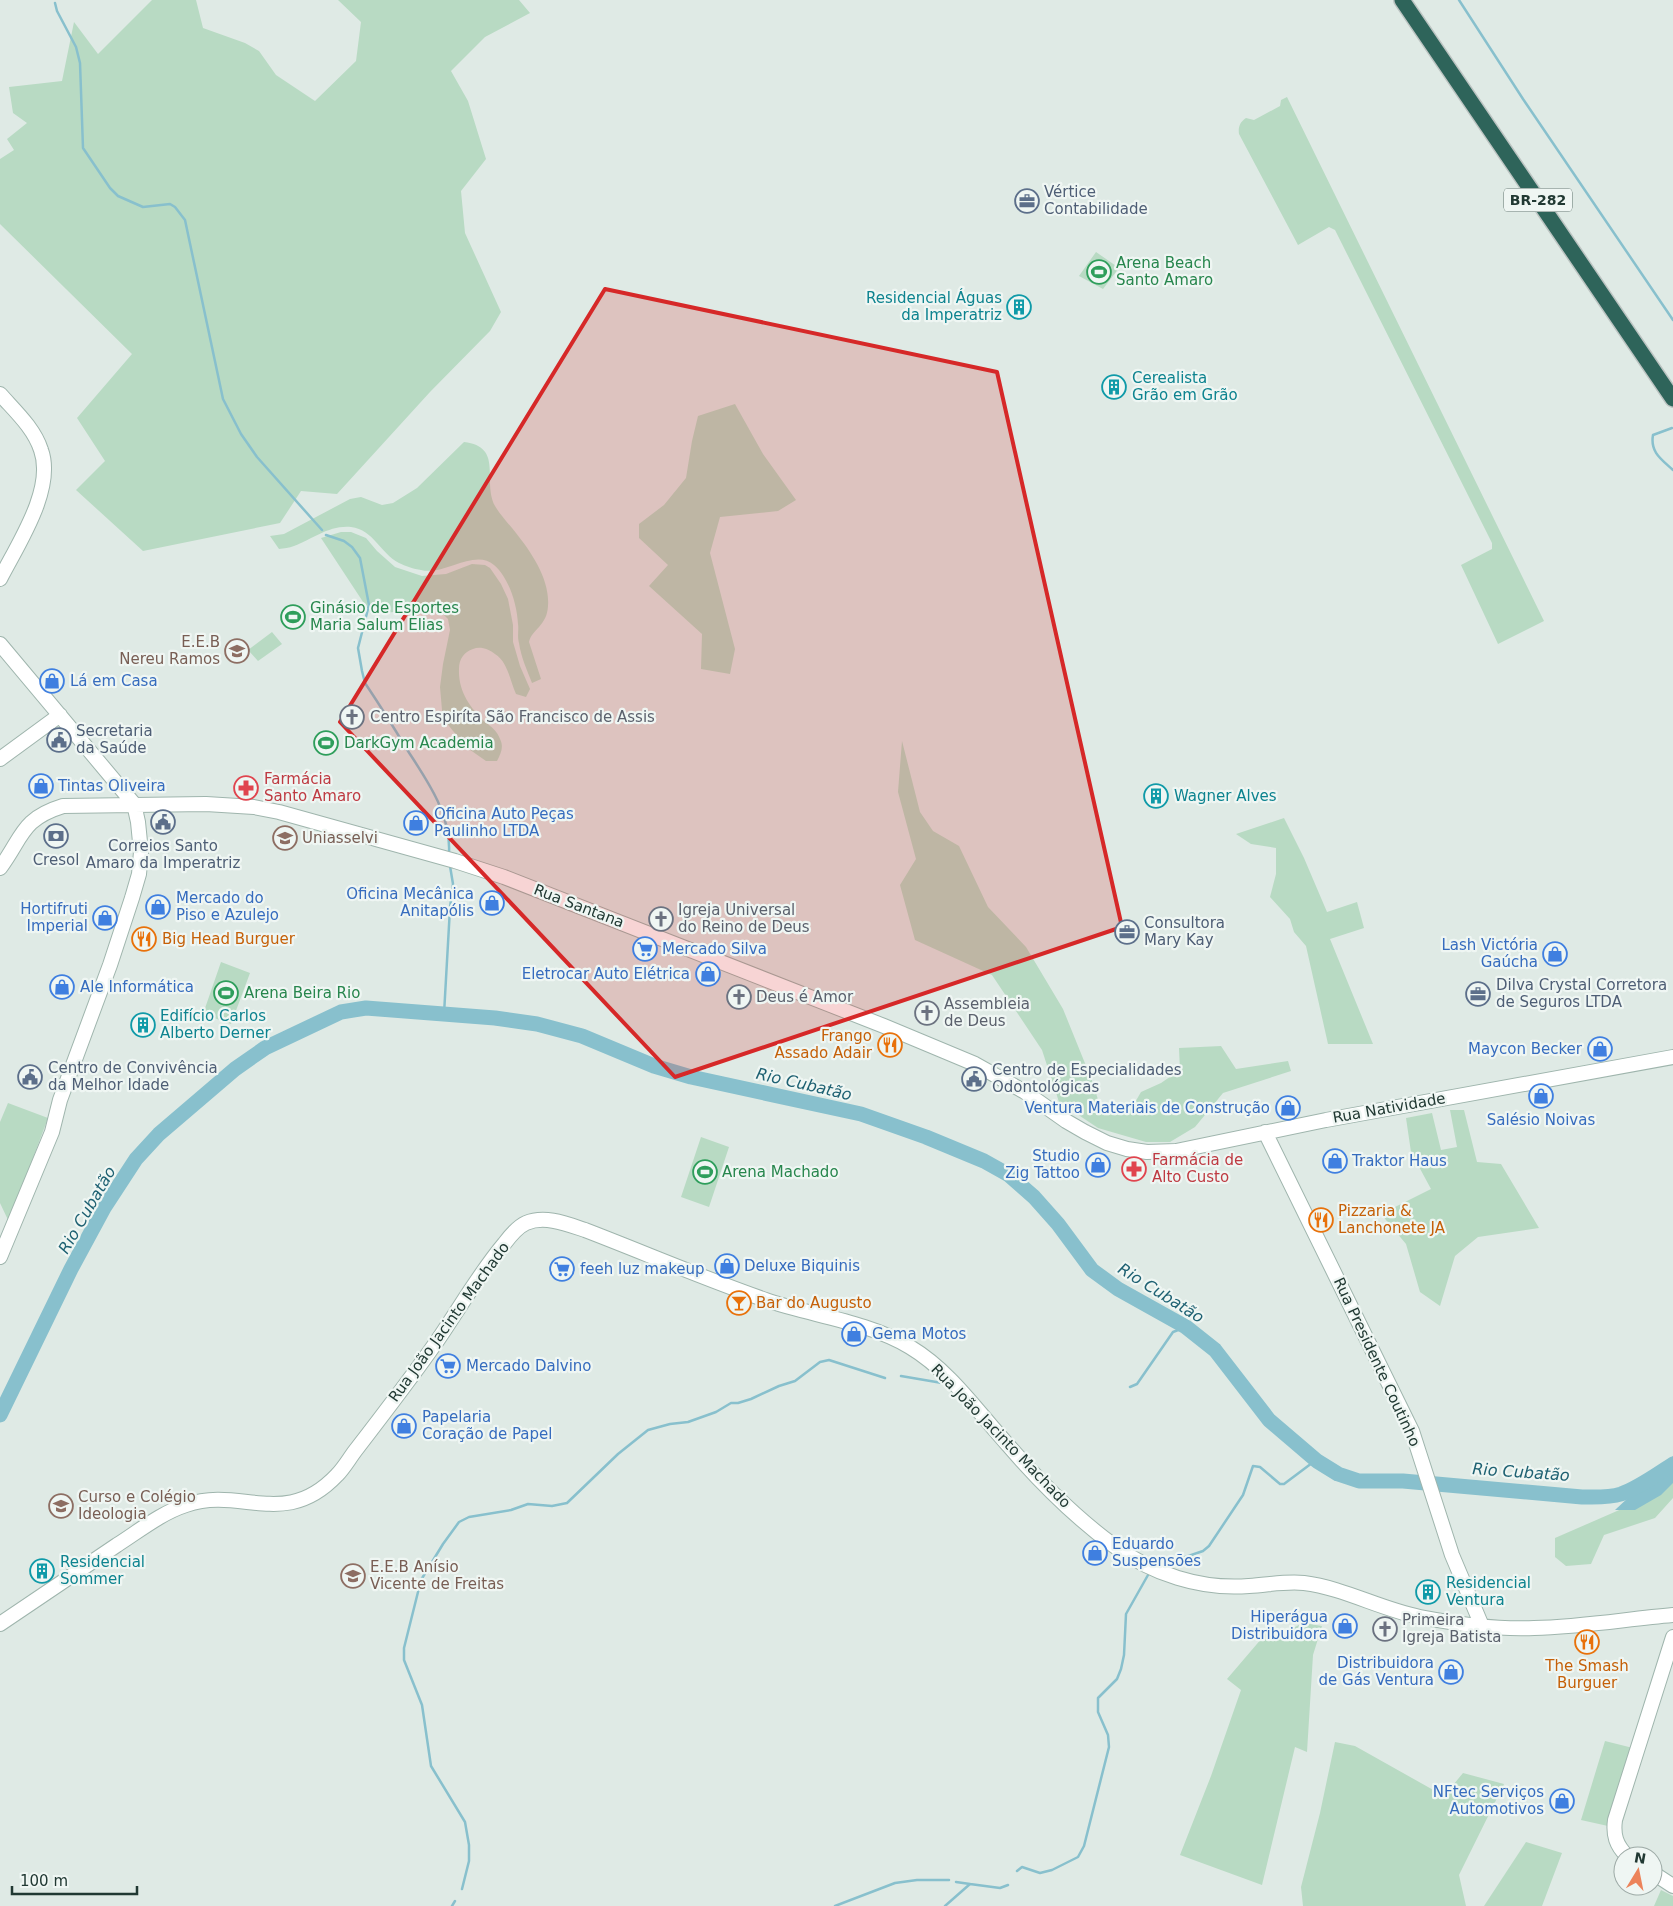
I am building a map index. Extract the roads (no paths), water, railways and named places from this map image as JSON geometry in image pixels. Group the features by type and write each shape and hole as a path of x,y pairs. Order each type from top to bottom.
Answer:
{"highway":[{"name":"BR-282","path":"1402,0 1673,399"}],"main road":[{"path":"0,394 29,427 36,438 41,449 44,468 41,490 33,513 0,579"},
{"path":"0,644 134,804 140,839 140,866 137,883 110,965 60,1100 52,1132 0,1257"},
{"path":"0,760 60,715"},
{"path":"105,771 110,786 109,804"},
{"name":"Rua Santana","path":"0,868 28,824 41,814 63,806 109,804 229,805 279,812 455,861 504,877 884,1026 974,1064 1025,1092 1066,1121 1107,1142"},
{"name":"Rua Natividade","path":"1107,1142 1128,1149 1164,1152 1673,1057"},
{"name":"Rua Presidente Coutinho","path":"1265,1132 1406,1419 1417,1445 1452,1555 1482,1626"},
{"name":"Rua João Jacinto Machado","path":"0,1624 143,1528 184,1505 210,1500 271,1505 286,1504 307,1498 321,1490 338,1475 435,1344 499,1250 522,1226 532,1221 543,1220 554,1221 585,1230 757,1297 867,1328 906,1345 944,1373 1011,1449 1077,1515 1121,1551 1164,1573 1190,1581 1221,1587 1304,1583 1410,1614 1482,1626 1534,1628 1673,1615"},
{"path":"1618,1846 1615,1839 1616,1820 1673,1637"}],"water":[{"path":"1673,1456 1673,1483 1661,1495 1635,1510 1615,1510"}],"waterway":[{"path":"1459,0 1523,99 1673,320"},
{"path":"55,3 57,11 76,47 80,63 83,148 110,188 118,196 143,207 170,204 175,207 185,220 223,399 241,434 257,457 322,530"},
{"path":"1672,428 1653,435 1653,446 1657,455 1673,470"},
{"path":"326,535 344,541 352,547 360,558 369,605 358,648 365,683 436,797 446,824 449,852"},
{"path":"444,1014 453,884 450,866"},
{"name":"Rio Cubatão","path":"0,1415 71,1269 104,1208 136,1159 159,1134 235,1069 265,1048 341,1012 366,1008 495,1018 537,1024 582,1036 654,1066 691,1077 861,1114 926,1137 984,1161 1009,1175 1034,1197 1058,1224 1092,1270 1118,1289 1186,1327 1215,1350 1269,1420 1317,1461 1338,1474 1359,1481 1403,1481 1582,1497 1602,1497 1628,1491 1673,1464"},
{"path":"1130,1387 1137,1384 1173,1332 1186,1327"},
{"path":"462,1889 469,1861 469,1845 465,1822 431,1766 422,1705 404,1660 404,1648 421,1580 459,1522 469,1517 511,1510 528,1504 552,1506 567,1503 618,1454 648,1430 670,1424 688,1422 716,1412 731,1403 751,1399 795,1381 820,1362 829,1360 885,1378"},
{"path":"901,1376 942,1383"},
{"path":"1162,1565 1203,1551 1209,1546 1243,1495 1253,1466 1260,1467 1280,1484 1284,1484 1317,1461"},
{"path":"1017,1871 1022,1867 1040,1873 1052,1870 1078,1857 1084,1846 1109,1747 1108,1735 1098,1712 1098,1698 1117,1679 1124,1655 1126,1614 1148,1575"},
{"path":"835,1906 895,1883 917,1880 949,1880"},
{"path":"956,1882 970,1884"},
{"path":"945,1906 970,1884 1000,1888 1008,1885"},
{"path":"452,1906 455,1901"}],"place":[{"name":"Vértice Contabilidade","path":"1027,201"},
{"name":"Arena Beach Santo Amaro","path":"1099,272"},
{"name":"Residencial Águas da Imperatriz","path":"1019,307"},
{"name":"Cerealista Grão em Grão","path":"1114,387"},
{"name":"Ginásio de Esportes Maria Salum Elias","path":"293,617"},
{"name":"E.E.B Nereu Ramos","path":"237,651"},
{"name":"Lá em Casa","path":"52,681"},
{"name":"Centro Espiríta São Francisco de Assis","path":"352,717"},
{"name":"Secretaria da Saúde","path":"59,740"},
{"name":"DarkGym Academia","path":"326,743"},
{"name":"Tintas Oliveira","path":"41,786"},
{"name":"Farmácia Santo Amaro","path":"246,788"},
{"name":"Wagner Alves","path":"1156,796"},
{"name":"Correios Santo Amaro da Imperatriz","path":"163,822"},
{"name":"Oficina Auto Peças Paulinho LTDA","path":"416,823"},
{"name":"Cresol","path":"56,836"},
{"name":"Uniasselvi","path":"285,838"},
{"name":"Oficina Mecânica Anitapólis","path":"492,903"},
{"name":"Mercado do Piso e Azulejo","path":"158,907"},
{"name":"Hortifruti Imperial","path":"105,918"},
{"name":"Igreja Universal do Reino de Deus","path":"661,919"},
{"name":"Consultora Mary Kay","path":"1127,932"},
{"name":"Big Head Burguer","path":"144,939"},
{"name":"Mercado Silva","path":"645,949"},
{"name":"Lash Victória Gaúcha","path":"1555,954"},
{"name":"Eletrocar Auto Elétrica","path":"708,974"},
{"name":"Ale Informática","path":"62,987"},
{"name":"Arena Beira Rio","path":"226,993"},
{"name":"Dilva Crystal Corretora de Seguros LTDA","path":"1478,994"},
{"name":"Deus é Amor","path":"739,997"},
{"name":"Assembleia de Deus","path":"927,1013"},
{"name":"Edifício Carlos Alberto Derner","path":"143,1025"},
{"name":"Frango Assado Adair","path":"890,1045"},
{"name":"Maycon Becker","path":"1600,1049"},
{"name":"Centro de Convivência da Melhor Idade","path":"30,1077"},
{"name":"Centro de Especialidades Odontológicas","path":"974,1079"},
{"name":"Salésio Noivas","path":"1541,1096"},
{"name":"Ventura Materiais de Construção","path":"1288,1108"},
{"name":"Traktor Haus","path":"1335,1161"},
{"name":"Studio Zig Tattoo","path":"1098,1165"},
{"name":"Farmácia de Alto Custo","path":"1134,1169"},
{"name":"Arena Machado","path":"705,1172"},
{"name":"Pizzaria & Lanchonete JA","path":"1321,1220"},
{"name":"Deluxe Biquinis","path":"727,1266"},
{"name":"feeh luz makeup","path":"562,1269"},
{"name":"Bar do Augusto","path":"739,1303"},
{"name":"Gema Motos","path":"854,1334"},
{"name":"Mercado Dalvino","path":"448,1366"},
{"name":"Papelaria Coração de Papel","path":"404,1426"},
{"name":"Curso e Colégio Ideologia","path":"61,1506"},
{"name":"Eduardo Suspensões","path":"1095,1553"},
{"name":"Residencial Sommer","path":"42,1571"},
{"name":"E.E.B Anísio Vicente de Freitas","path":"353,1576"},
{"name":"Residencial Ventura","path":"1428,1592"},
{"name":"Hiperágua Distribuidora","path":"1345,1626"},
{"name":"Primeira Igreja Batista","path":"1385,1629"},
{"name":"The Smash Burguer","path":"1587,1642"},
{"name":"Distribuidora de Gás Ventura","path":"1451,1672"},
{"name":"NFtec Serviços Automotivos","path":"1562,1801"}]}
